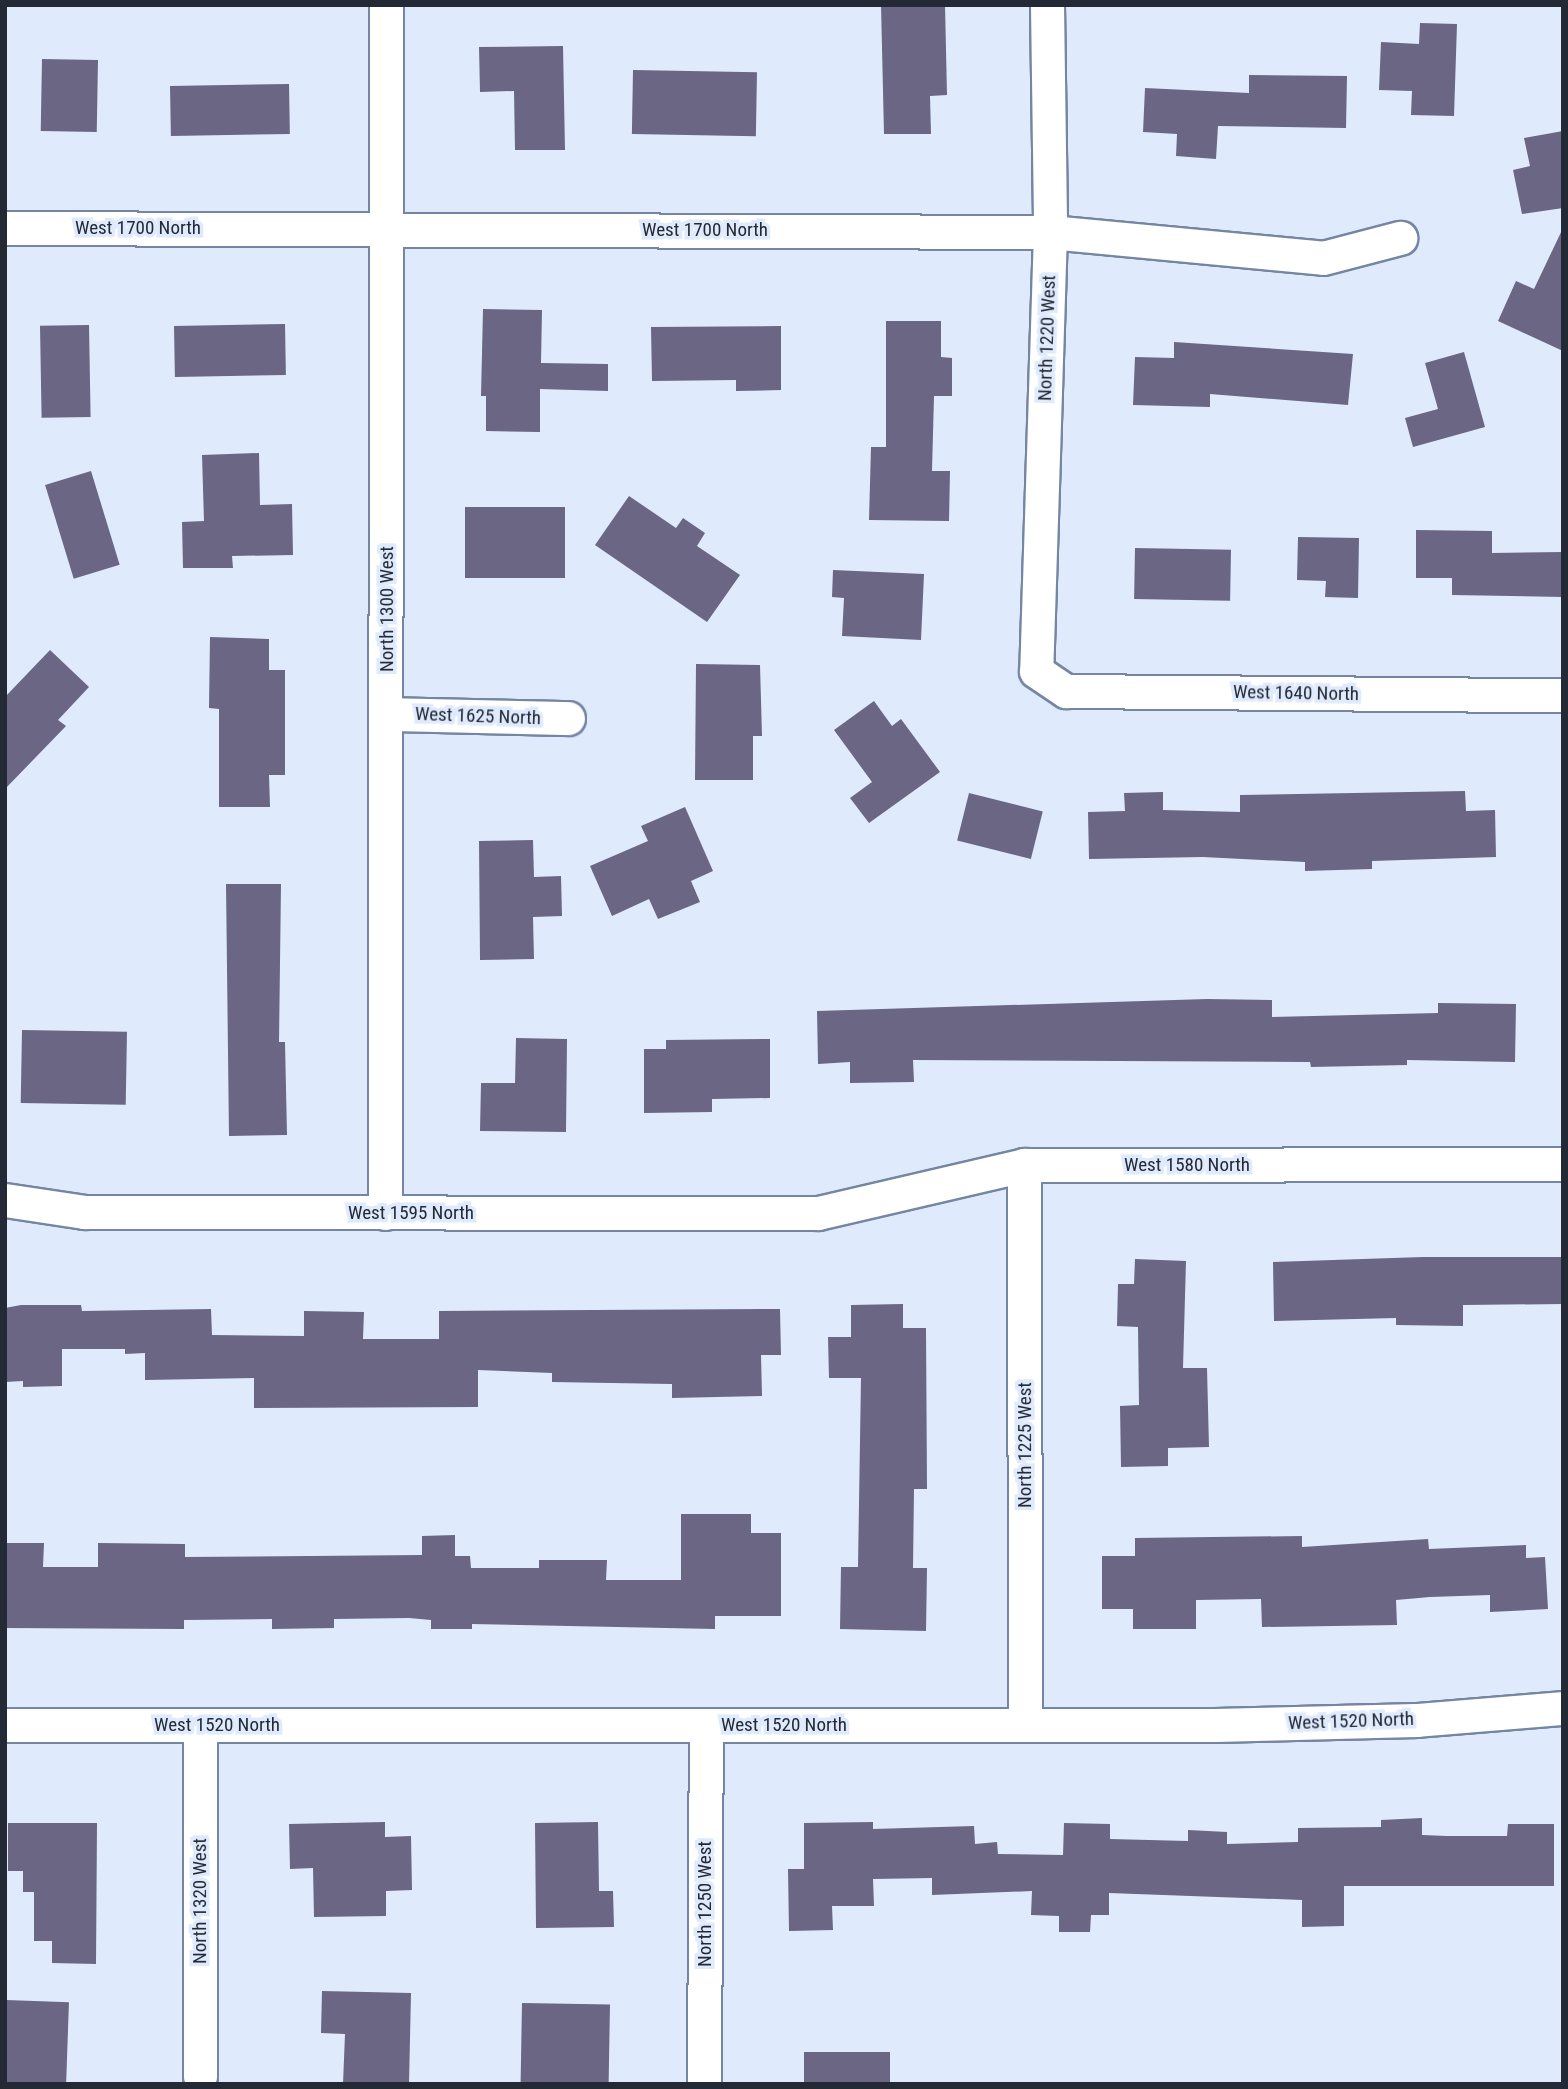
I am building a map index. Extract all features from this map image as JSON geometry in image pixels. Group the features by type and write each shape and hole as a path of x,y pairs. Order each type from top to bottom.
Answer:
{"street":[{"name":"North 1300 West","path":"385,1213 386,5"},
{"name":"North 1220 West","path":"1036,671 1050,232 1047,5"},
{"name":"West 1700 North","path":"5,228 1050,232 1323,258 1400,238"},
{"name":"West 1640 North","path":"1036,671 1066,691 1563,695"},
{"name":"West 1625 North","path":"387,714 568,719"},
{"name":"West 1580 North","path":"818,1213 1024,1165 1563,1164"},
{"name":"North 1225 West","path":"1024,1165 1025,1725"},
{"name":"West 1595 North","path":"5,1200 84,1212 818,1213"},
{"name":"West 1520 North","path":"5,1726 1025,1725 1416,1720 1563,1708"},
{"name":"North 1250 West","path":"704,2084 706,1725"},
{"name":"North 1320 West","path":"200,1726 200,2076"}],"building":[{"path":"881,5 945,5 947,95 930,96 931,134 884,134"},
{"path":"1420,23 1457,24 1454,116 1411,115 1412,91 1379,90 1381,42 1419,44"},
{"path":"563,46 565,150 515,150 514,91 480,92 479,47"},
{"path":"42,59 98,60 97,132 41,131"},
{"path":"633,70 757,72 756,136 632,134"},
{"path":"1249,75 1347,76 1346,128 1218,126 1216,159 1176,156 1177,134 1143,132 1145,88 1249,93"},
{"path":"289,84 290,134 171,136 170,86"},
{"path":"1563,131 1563,208 1522,214 1513,170 1530,166 1524,138"},
{"path":"1563,228 1563,351 1498,321 1516,281 1534,289"},
{"path":"483,309 542,310 541,363 608,364 608,391 540,389 540,432 486,431 486,396 481,396"},
{"path":"886,321 941,321 941,357 952,358 952,396 934,396 932,471 950,471 949,521 869,520 871,447 886,447"},
{"path":"285,324 286,375 175,377 174,326"},
{"path":"89,325 91,417 42,418 40,326"},
{"path":"781,326 781,390 736,391 736,380 652,381 651,327"},
{"path":"1174,342 1353,354 1348,405 1210,394 1210,407 1133,405 1135,357 1174,358"},
{"path":"1464,352 1485,427 1413,447 1405,418 1438,409 1425,363"},
{"path":"259,453 260,505 292,504 293,555 232,556 233,568 183,568 182,522 204,521 202,455"},
{"path":"91,471 120,565 74,579 45,485"},
{"path":"629,496 676,528 683,518 705,533 697,546 740,575 707,622 595,545"},
{"path":"465,507 565,507 565,578 465,578"},
{"path":"1416,530 1492,531 1492,553 1563,552 1563,597 1452,595 1452,578 1416,578"},
{"path":"1298,537 1359,538 1358,598 1325,597 1326,581 1297,580"},
{"path":"1135,548 1231,550 1230,601 1134,599"},
{"path":"833,570 924,574 921,640 842,636 844,598 832,597"},
{"path":"210,637 269,639 269,670 285,670 285,775 269,775 270,807 219,807 219,709 209,708"},
{"path":"50,650 89,687 58,720 66,726 5,789 5,697"},
{"path":"696,664 760,665 762,736 753,736 753,780 695,780"},
{"path":"874,701 892,726 901,719 940,772 869,823 850,798 872,782 834,730"},
{"path":"1465,791 1466,811 1495,810 1496,857 1372,861 1372,869 1305,871 1305,862 1203,857 1089,859 1088,812 1125,811 1124,793 1163,792 1163,810 1240,812 1240,795"},
{"path":"969,793 1043,811 1031,859 957,841"},
{"path":"685,807 713,871 691,881 700,902 658,919 649,899 612,916 590,866 648,841 641,826"},
{"path":"533,840 534,877 561,876 562,916 533,917 534,959 480,960 479,841"},
{"path":"226,884 281,884 279,1042 285,1042 287,1135 229,1136"},
{"path":"1207,999 1272,1000 1272,1017 1438,1013 1438,1003 1516,1004 1515,1062 1407,1060 1407,1065 1311,1067 1310,1062 913,1060 914,1082 850,1083 850,1062 818,1064 817,1011"},
{"path":"22,1030 127,1032 126,1105 21,1103"},
{"path":"516,1038 567,1039 566,1132 480,1131 481,1083 515,1083"},
{"path":"770,1039 770,1098 712,1099 712,1112 644,1113 644,1049 666,1049 666,1040"},
{"path":"1423,1257 1563,1257 1563,1304 1463,1305 1463,1326 1396,1325 1396,1318 1274,1321 1273,1262"},
{"path":"1135,1259 1186,1261 1183,1368 1207,1368 1209,1447 1168,1448 1168,1466 1121,1467 1120,1406 1139,1405 1138,1327 1117,1326 1118,1284 1134,1284"},
{"path":"903,1304 903,1328 926,1328 927,1489 914,1489 913,1568 927,1568 926,1631 840,1629 841,1567 858,1567 861,1378 829,1378 828,1337 851,1337 851,1305"},
{"path":"21,1305 81,1305 82,1311 211,1309 212,1335 304,1336 304,1311 364,1312 363,1339 439,1339 439,1311 780,1309 781,1355 761,1355 762,1396 672,1398 672,1384 552,1382 552,1373 478,1370 478,1407 254,1408 254,1378 145,1380 145,1353 125,1354 125,1349 62,1349 62,1386 23,1387 23,1381 5,1382 5,1308"},
{"path":"681,1514 751,1514 751,1533 781,1533 781,1616 715,1616 715,1629 472,1624 472,1629 431,1629 431,1620 409,1618 334,1619 334,1628 272,1629 272,1619 184,1620 184,1629 5,1628 5,1543 44,1543 43,1567 98,1567 98,1543 185,1544 185,1557 422,1555 422,1536 455,1535 455,1556 470,1556 471,1568 539,1568 539,1560 607,1560 606,1580 681,1580"},
{"path":"1302,1536 1302,1547 1428,1539 1429,1549 1526,1545 1526,1558 1545,1557 1548,1609 1490,1612 1490,1595 1430,1597 1396,1600 1397,1625 1262,1627 1261,1599 1196,1600 1196,1629 1133,1629 1133,1609 1102,1609 1102,1556 1135,1556 1135,1538"},
{"path":"1422,1818 1422,1835 1507,1836 1508,1824 1554,1824 1554,1886 1344,1886 1344,1926 1302,1927 1302,1900 1109,1893 1109,1915 1091,1915 1090,1932 1059,1932 1059,1916 1031,1915 1032,1891 932,1895 932,1878 873,1879 874,1906 832,1906 833,1930 789,1931 788,1869 804,1869 804,1823 873,1822 873,1829 974,1826 975,1844 997,1842 998,1854 1063,1855 1064,1823 1110,1824 1110,1839 1188,1841 1188,1830 1227,1832 1227,1844 1298,1842 1298,1828 1381,1827 1381,1820"},
{"path":"385,1822 385,1837 411,1836 412,1890 386,1891 386,1916 314,1917 313,1868 290,1869 289,1824"},
{"path":"598,1822 599,1891 613,1891 614,1927 536,1928 535,1823"},
{"path":"8,1823 97,1823 96,1964 52,1963 52,1941 34,1941 34,1892 23,1892 23,1871 8,1871"},
{"path":"322,1991 411,1993 409,2084 343,2084 345,2034 321,2033"},
{"path":"6,2000 69,2002 66,2084 5,2084"},
{"path":"522,2003 610,2005 609,2084 521,2084"},
{"path":"804,2052 890,2052 890,2084 804,2084"}]}
